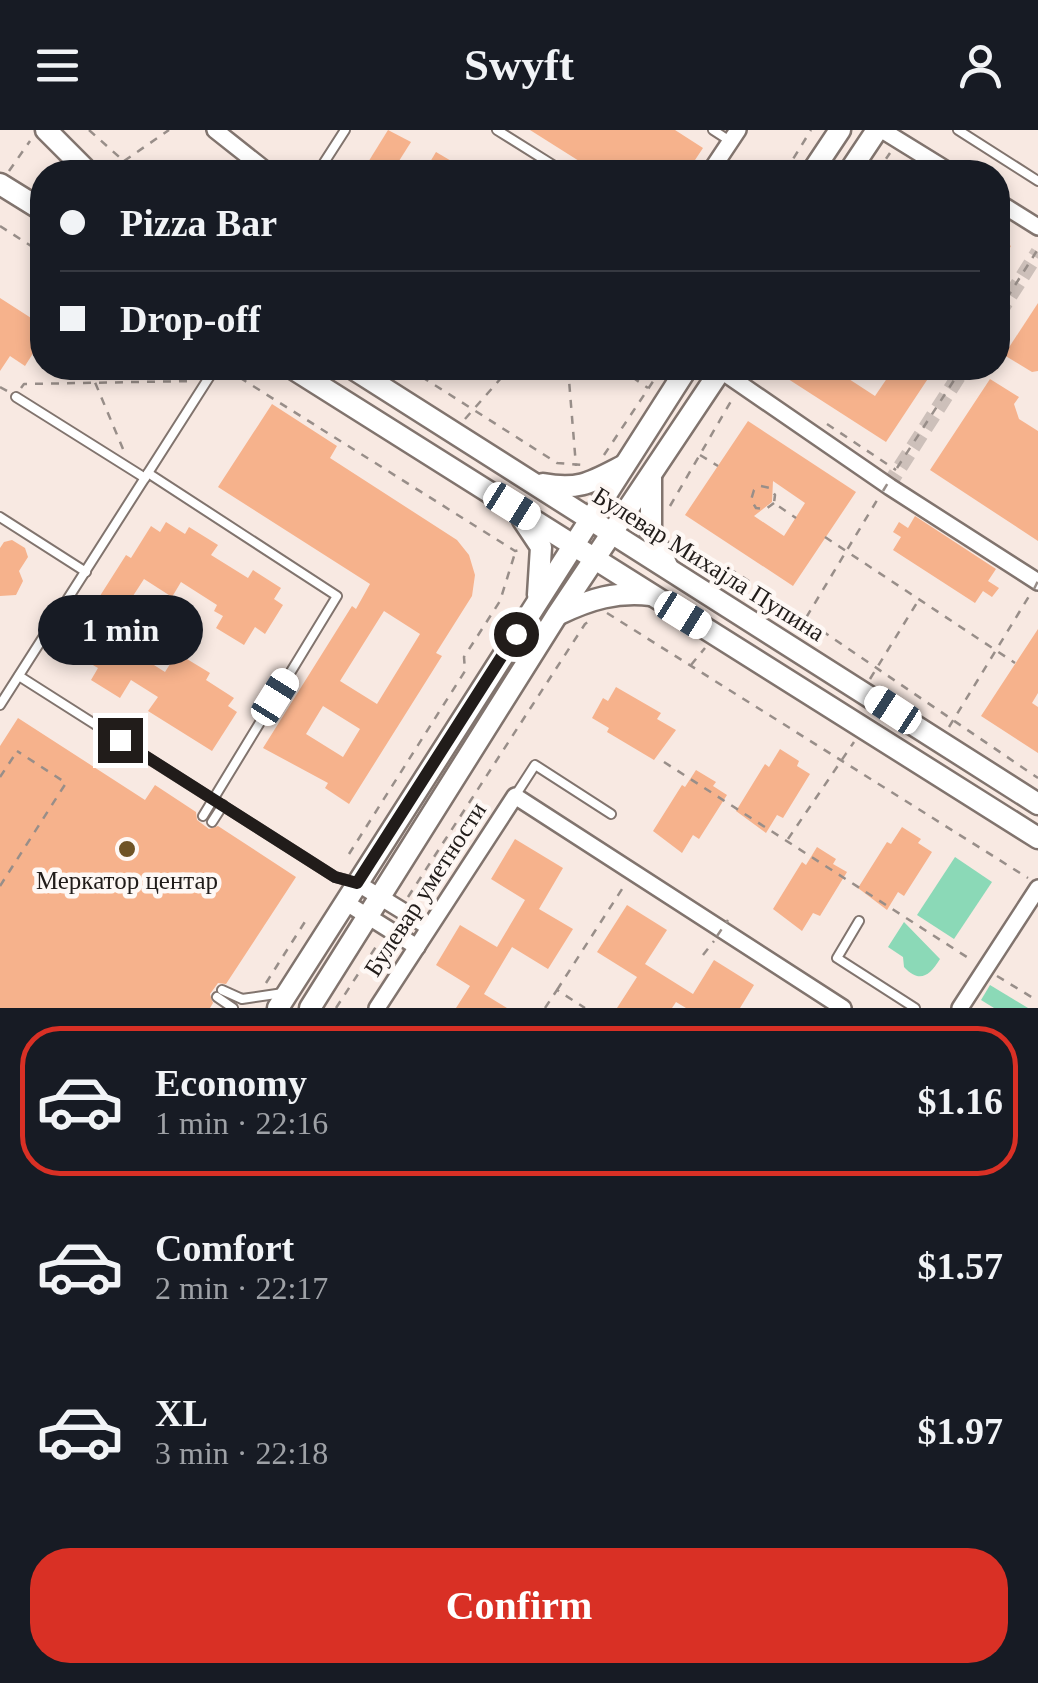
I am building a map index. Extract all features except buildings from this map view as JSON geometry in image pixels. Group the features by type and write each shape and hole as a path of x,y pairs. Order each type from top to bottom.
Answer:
{"main road":[{"path":"820,160 840,130"},
{"path":"858,160 879,130"},
{"path":"41,131 74,160"},
{"path":"2,180 30,201"},
{"path":"311,380 1038,838"},
{"name":"Булевар Михајла Пупина","path":"371,380 1038,804"},
{"path":"283,1000 625,465 658,394 674,380"},
{"name":"Булевар уметности","path":"310,1008 557,615 714,380"},
{"path":"529,480 565,488 580,486 625,465"},
{"path":"652,476 652,531 668,567"},
{"path":"512,506 541,547 537,601"},
{"path":"557,615 605,596 652,595"}],"street":[{"path":"215,130 253,160"},
{"path":"879,130 930,160"},
{"path":"718,160 734,136"},
{"path":"1010,210 1038,227"},
{"path":"736,380 1036,584"},
{"path":"514,796 843,1008"},
{"name":"Булевар уметности","path":"377,1008 514,796"},
{"path":"357,883 430,928"},
{"path":"960,1008 1038,886"},
{"path":"345,902 417,947"}],"lane":[{"path":"326,160 345,130"},
{"path":"498,130 545,160"},
{"path":"713,130 734,136"},
{"path":"958,130 1005,160"},
{"path":"1010,163 1038,181"},
{"path":"0,704 207,380"},
{"path":"16,397 337,596 213,798 207,819 223,805"},
{"path":"0,517 86,572"},
{"path":"19,676 335,877 357,883"},
{"path":"514,796 535,766 611,814"},
{"path":"335,877 345,902"},
{"path":"859,921 837,958 915,1008"},
{"path":"233,1008 219,994 283,1000"}],"path":[{"path":"89,130 121,160"},
{"path":"126,160 170,130"},
{"path":"792,160 811,130"},
{"path":"2,180 41,131"},
{"path":"0,226 30,245"},
{"path":"1010,293 1038,249"},
{"path":"24,384 207,380"},
{"path":"242,380 515,551 541,547"},
{"path":"427,380 557,463 590,464"},
{"path":"472,409 499,380"},
{"path":"569,380 576,466"},
{"path":"637,380 658,394"},
{"path":"605,455 658,394 660,380"},
{"path":"803,618 954,380"},
{"path":"96,382 132,470"},
{"path":"669,508 741,384"},
{"path":"819,419 896,470"},
{"path":"698,454 718,466"},
{"path":"770,488 775,495 774,503 766,510 756,508 751,500 752,489 770,488"},
{"path":"774,503 796,518"},
{"path":"673,535 697,556 737,573 1038,778"},
{"path":"825,538 1015,664"},
{"path":"349,854 464,671 464,657 500,601 515,551"},
{"path":"953,720 1036,584"},
{"path":"878,669 919,600"},
{"path":"605,612 1038,886"},
{"path":"400,910 585,624 595,617"},
{"path":"691,666 714,634"},
{"path":"786,841 863,728"},
{"path":"0,777 16,752 66,784"},
{"path":"664,762 1038,1001"},
{"path":"66,784 15,862 0,886 10,871 19,856 28,842 66,784"},
{"path":"545,1008 632,872"},
{"path":"257,997 308,917"},
{"path":"703,956 728,920"},
{"path":"336,1008 388,928"},
{"path":"557,990 585,1008"}],"green space":[{"path":"955,857 992,882 954,939 917,915"},
{"path":"904,922 940,959 924,976 909,972 903,957 888,947"},
{"path":"990,985 1028,1008 994,1008 981,1000"}],"tunnel":[{"path":"1010,296 1038,252"},
{"path":"888,486 956,380"}],"place":[{"name":"Меркатор центар","path":"127,849"}],"route":[{"path":"120,740 335,877 357,883 516,634"}]}
